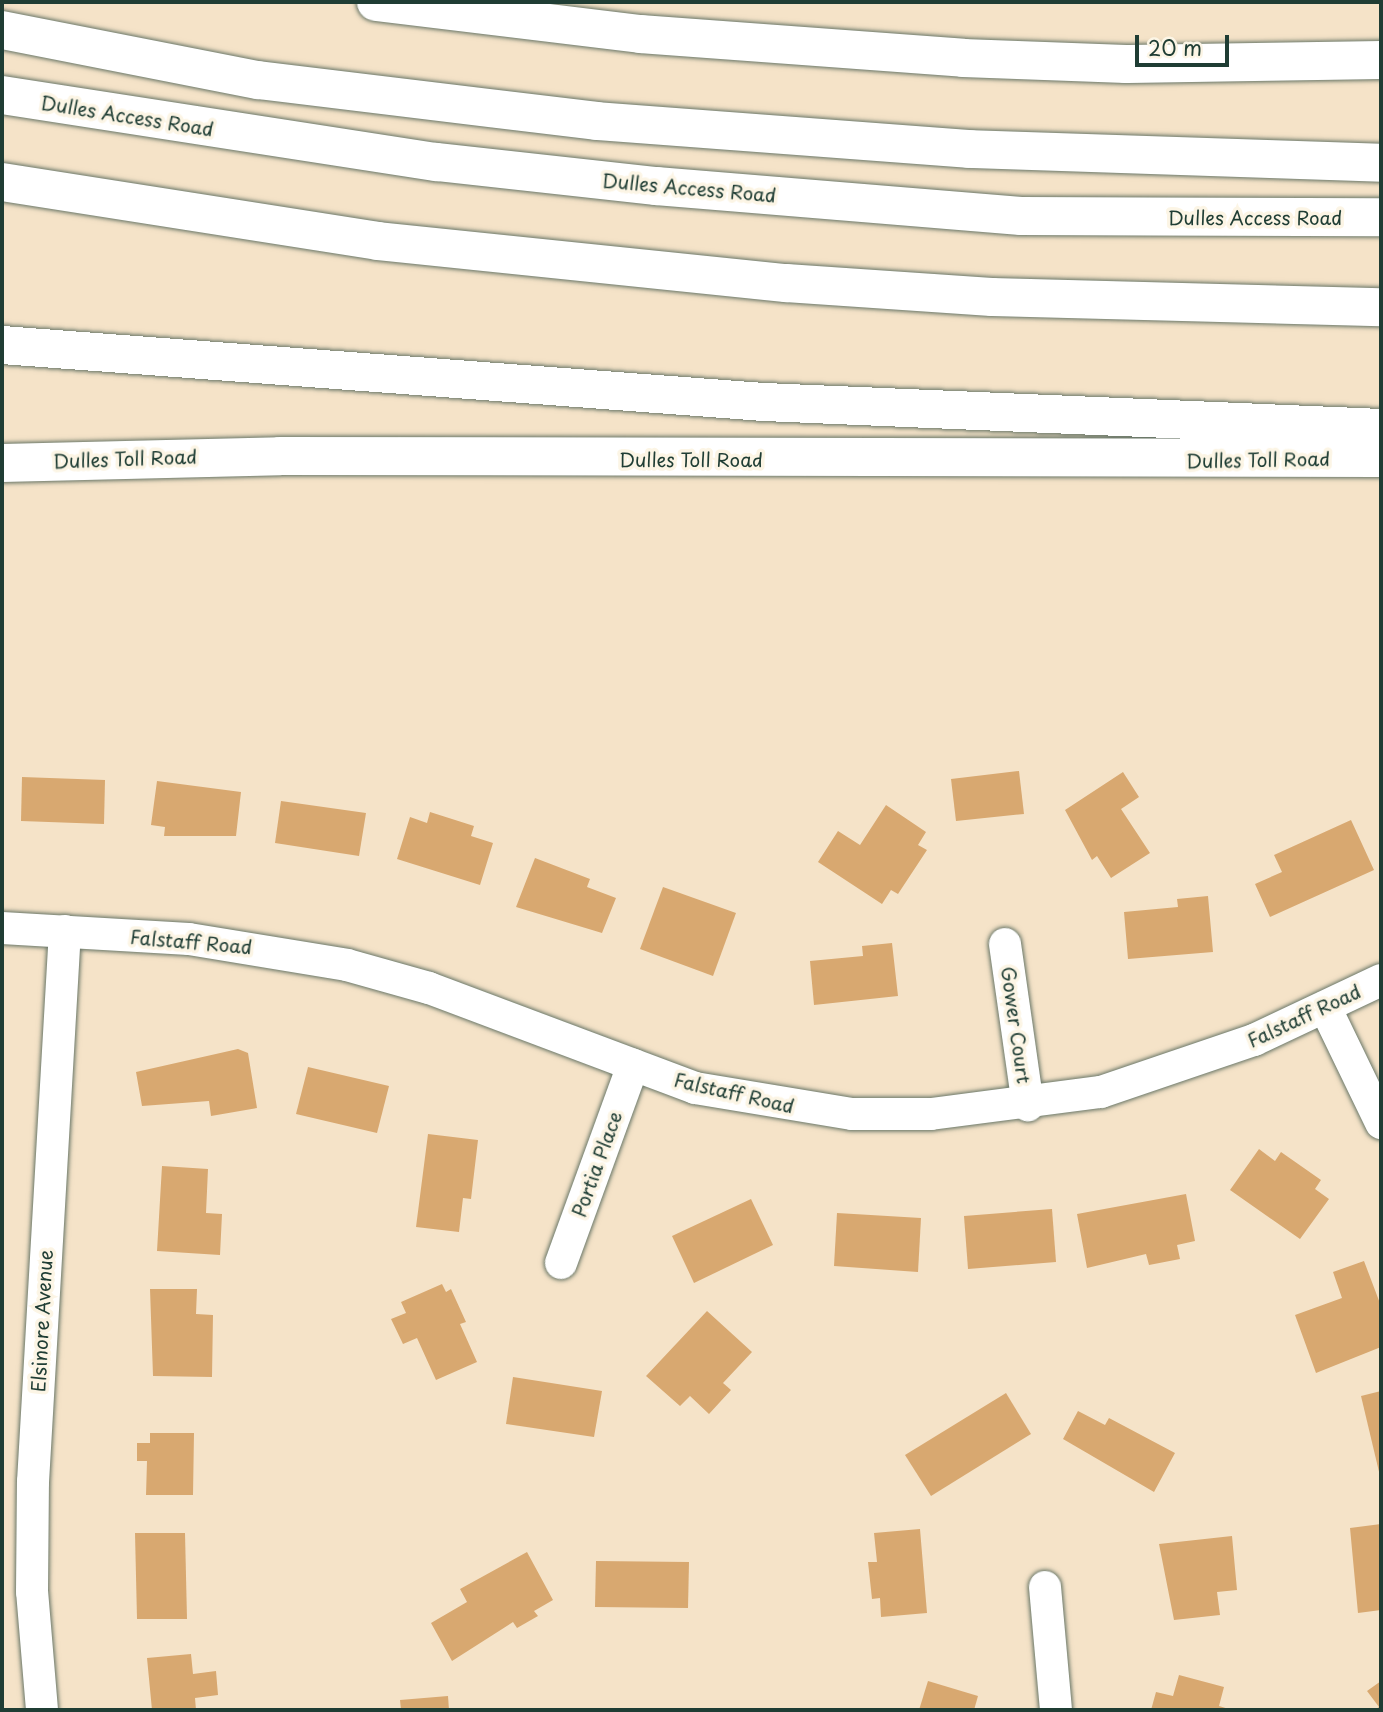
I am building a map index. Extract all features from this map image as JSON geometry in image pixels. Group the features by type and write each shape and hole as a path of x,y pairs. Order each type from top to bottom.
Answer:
{"highway":[{"path":"376,2 639,34 963,58 1126,64 1381,60"},
{"path":"398,2 443,11"},
{"path":"2,30 87,50 258,80 597,121 969,149 1381,163"},
{"name":"Dulles Access Road","path":"2,95 437,162 656,186 1021,216 1381,217"},
{"path":"2,182 378,241 745,279 992,297 1381,307"},
{"path":"2,345 764,402 1381,428"},
{"path":"2,447 179,457"},
{"name":"Dulles Toll Road","path":"2,463 179,457 1381,458"}],"street":[{"name":"Falstaff Road","path":"2,928 189,939 347,965 429,988 695,1088 852,1114 1028,1105 1182,1069 1381,981"},
{"name":"Elsinore Avenue","path":"42,1710 32,1592 33,1482 65,931"},
{"name":"Gower Court","path":"1004,944 1028,1105"},
{"path":"1325,1007 1381,1123"},
{"name":"Portia Place","path":"561,1263 633,1065"},
{"path":"1045,1587 1056,1710"}],"building":[{"path":"1019,771 1024,814 956,821 951,779"},
{"path":"1123,772 1139,797 1121,809 1150,853 1111,878 1097,856 1092,860 1065,810"},
{"path":"22,777 105,780 104,824 21,821"},
{"path":"157,781 241,792 236,836 164,836 165,827 151,825"},
{"path":"281,801 366,813 359,856 275,843"},
{"path":"886,805 926,832 918,845 927,850 898,894 891,890 882,904 818,862 838,831 860,845"},
{"path":"430,812 474,826 471,836 493,843 480,885 397,859 410,817 427,823"},
{"path":"1351,820 1374,870 1270,917 1255,884 1282,872 1274,855"},
{"path":"535,858 590,879 587,887 616,898 602,933 516,907"},
{"path":"663,887 736,913 713,976 640,949"},
{"path":"1208,896 1213,952 1128,959 1124,912 1178,907 1177,899"},
{"path":"892,943 898,996 814,1005 810,961 863,956 862,946"},
{"path":"238,1049 248,1053 257,1108 211,1116 209,1101 142,1106 136,1072"},
{"path":"308,1067 389,1086 377,1133 296,1114"},
{"path":"428,1134 478,1140 471,1199 463,1198 459,1232 416,1227"},
{"path":"1259,1149 1275,1161 1281,1152 1321,1180 1315,1189 1329,1199 1300,1239 1230,1190"},
{"path":"162,1166 208,1169 206,1213 222,1214 220,1255 157,1251"},
{"path":"1186,1194 1195,1241 1177,1245 1180,1259 1149,1265 1146,1254 1087,1268 1077,1214"},
{"path":"751,1199 773,1245 694,1283 672,1236"},
{"path":"1052,1209 1056,1262 968,1269 964,1216"},
{"path":"837,1213 921,1218 918,1272 834,1266"},
{"path":"1364,1261 1381,1306 1381,1347 1316,1373 1295,1315 1342,1298 1333,1272"},
{"path":"442,1284 446,1292 451,1289 466,1322 460,1324 477,1362 436,1380 417,1338 403,1344 391,1319 406,1313 401,1302"},
{"path":"150,1289 197,1289 196,1314 213,1315 212,1377 153,1376"},
{"path":"707,1311 752,1352 723,1383 731,1390 709,1414 690,1396 680,1406 646,1376"},
{"path":"513,1377 602,1391 594,1437 506,1424"},
{"path":"1381,1391 1381,1475 1380,1476 1361,1396"},
{"path":"1006,1393 1031,1434 931,1496 905,1455"},
{"path":"1078,1411 1105,1425 1109,1418 1175,1453 1154,1492 1063,1439"},
{"path":"150,1433 194,1433 193,1495 146,1495 147,1461 137,1461 137,1443 150,1443"},
{"path":"1381,1524 1381,1610 1358,1613 1350,1528"},
{"path":"920,1529 927,1613 881,1617 880,1598 872,1599 868,1562 877,1562 874,1533"},
{"path":"135,1533 185,1533 187,1619 137,1619"},
{"path":"1232,1536 1237,1590 1217,1592 1220,1615 1174,1620 1159,1544"},
{"path":"527,1552 553,1600 534,1611 538,1616 517,1628 513,1622 452,1661 431,1623 467,1602 460,1589"},
{"path":"596,1561 689,1562 688,1608 595,1607"},
{"path":"191,1654 193,1674 216,1671 218,1695 195,1698 196,1710 152,1710 147,1658"},
{"path":"1179,1675 1224,1687 1219,1706 1232,1710 1151,1710 1156,1692 1173,1696"},
{"path":"928,1681 978,1696 974,1710 919,1710"},
{"path":"1381,1681 1381,1710 1375,1710 1379,1707 1367,1691"},
{"path":"448,1696 449,1710 401,1710 400,1700"}]}
